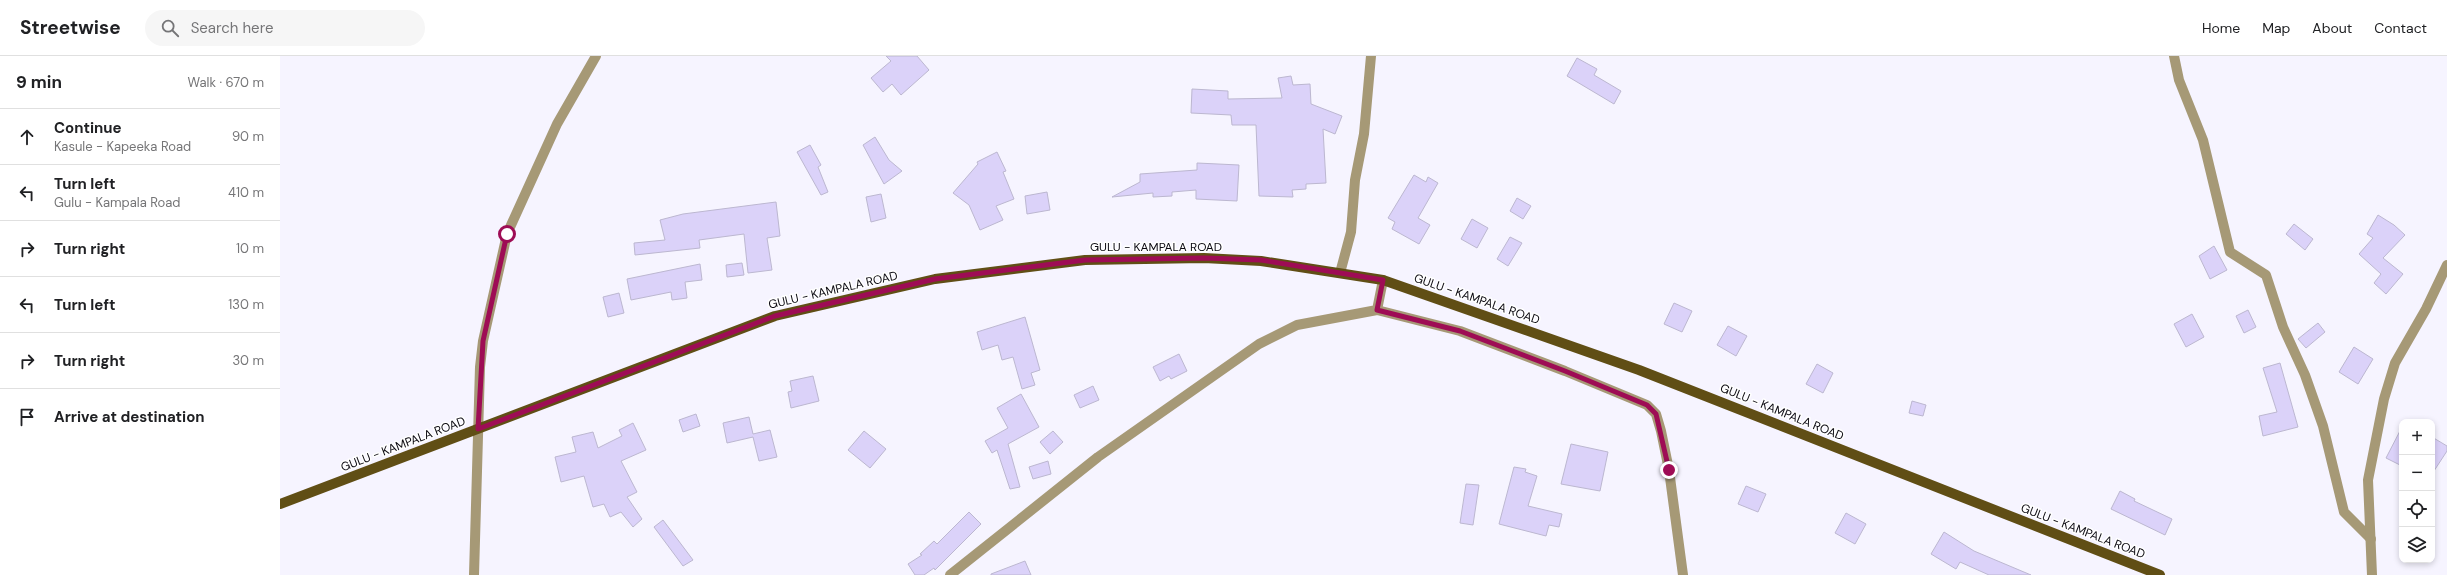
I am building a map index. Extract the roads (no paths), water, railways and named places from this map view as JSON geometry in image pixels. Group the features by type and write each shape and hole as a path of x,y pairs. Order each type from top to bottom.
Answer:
{"main road":[{"name":"GULU - KAMPALA ROAD","path":"280,504 775,316 935,279 1085,260 1204,258 1261,260 1383,280 1639,370 2160,575"}],"street":[{"path":"474,575 478,429 483,341 507,234 557,124 596,56"},
{"path":"1340,273 1351,232 1356,180 1364,134 1371,56"},
{"path":"2174,56 2179,80 2204,140 2230,252 2266,275 2283,327 2305,375 2323,426 2344,512 2372,539"},
{"path":"2372,575 2372,539 2368,480 2384,399 2396,363 2426,309 2447,265"},
{"path":"1377,310 1383,280"},
{"path":"950,575 1098,457 1258,344 1297,325 1377,310 1460,331 1565,371 1647,405 1656,414 1662,431 1669,470 1683,575"}]}
